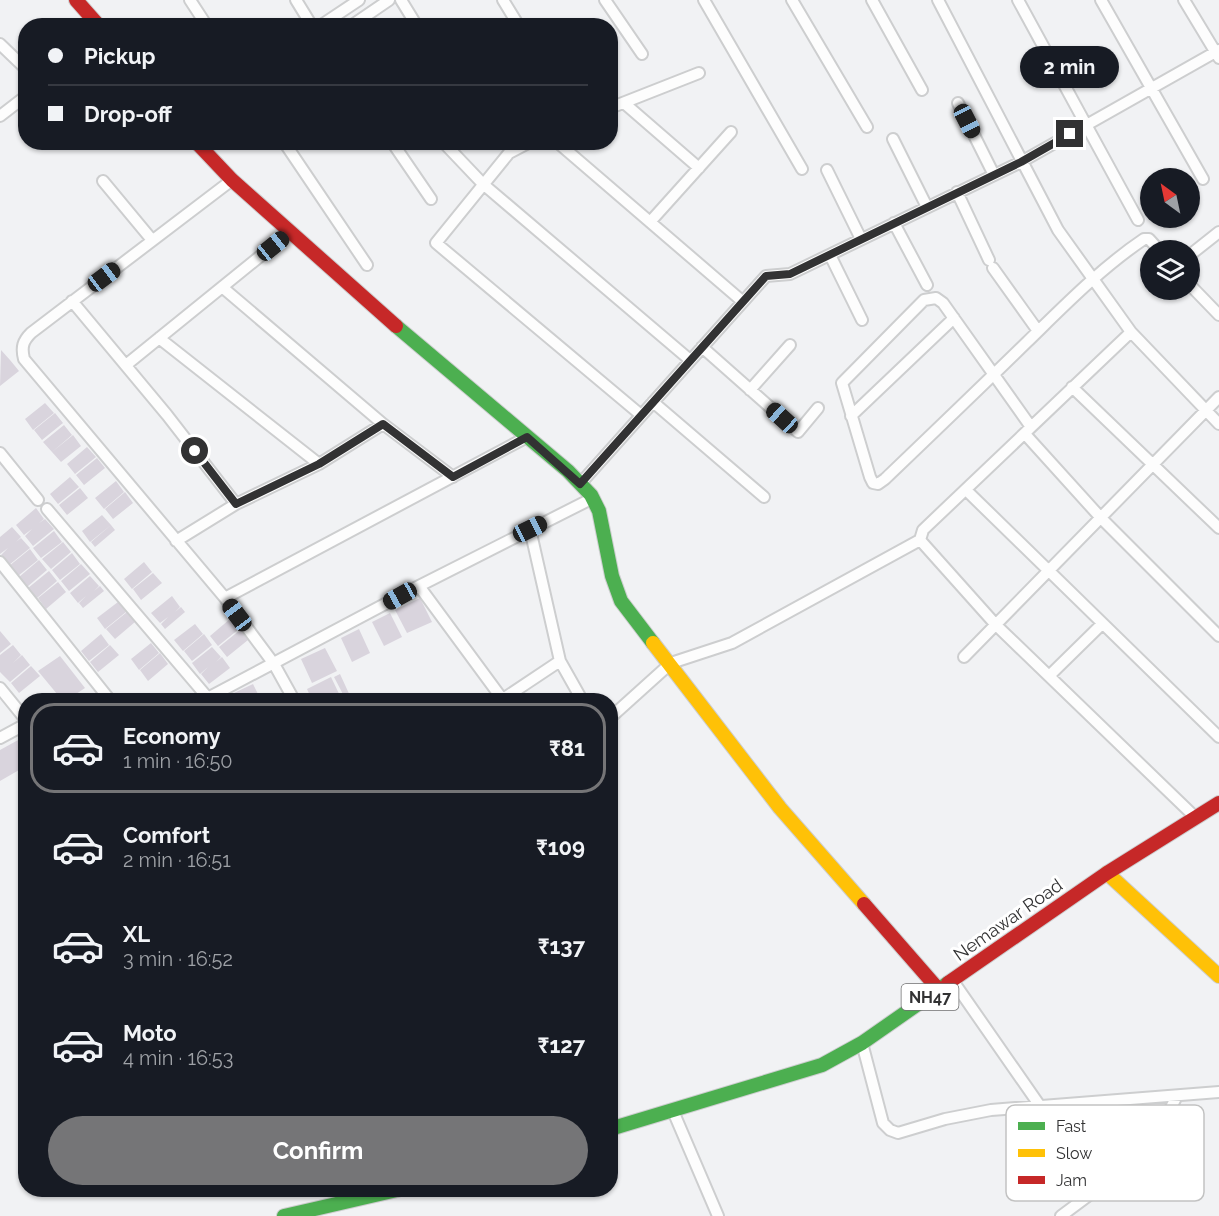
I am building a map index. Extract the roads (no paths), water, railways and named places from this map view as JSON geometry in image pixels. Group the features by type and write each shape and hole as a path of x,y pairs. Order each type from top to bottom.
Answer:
{"main road":[{"path":"76,0 92,18"},
{"path":"204,150 232,180 290,232 527,437 593,498 601,517 613,586 621,601 671,663 780,808 939,990"},
{"name":"Nemawar Road","path":"618,1127 822,1065 862,1043 1107,873 1219,802"},
{"path":"1107,873 1219,976"},
{"path":"284,1216 346,1197"}],"street":[{"path":"190,0 202,18"},
{"path":"296,0 307,18"},
{"path":"332,18 359,0"},
{"path":"363,18 389,0"},
{"path":"401,0 412,18"},
{"path":"503,0 514,18"},
{"path":"605,0 617,18"},
{"path":"704,0 802,169"},
{"path":"792,0 867,127"},
{"path":"872,0 922,90"},
{"path":"938,0 1058,230 1131,332 1219,424"},
{"path":"1018,0 1138,220"},
{"path":"1101,0 1203,179"},
{"path":"580,484 766,276 790,274 1021,162 1151,88 1218,54 1185,0"},
{"path":"618,19 642,54"},
{"path":"0,44 18,61"},
{"path":"618,105 699,73"},
{"path":"0,115 18,102"},
{"path":"624,103 699,168"},
{"path":"958,103 994,175"},
{"path":"650,222 731,132"},
{"path":"893,139 927,207"},
{"path":"289,150 367,266"},
{"path":"397,150 431,199"},
{"path":"451,150 483,184 690,360"},
{"path":"515,150 509,153 436,243 641,415"},
{"path":"566,150 742,301"},
{"path":"827,170 861,239"},
{"path":"232,180 72,301 24,340 22,350 24,359 225,598 274,664 290,693"},
{"path":"103,181 152,240"},
{"path":"957,192 991,264 1038,331"},
{"path":"894,223 927,285"},
{"path":"126,365 290,232"},
{"path":"1200,247 1219,232"},
{"path":"1140,242 1092,280 994,374 878,484 873,483 870,477 842,382 924,300 936,298 954,318 994,374 1028,430 1101,518 1219,636"},
{"path":"830,255 862,320"},
{"path":"222,287 383,424 453,477"},
{"path":"1200,295 1219,315"},
{"path":"72,301 236,504"},
{"path":"851,416 954,318"},
{"path":"618,711 671,663 732,643 920,540 923,530 1131,332"},
{"path":"159,338 319,464"},
{"path":"750,390 790,345"},
{"path":"702,347 798,432 818,408"},
{"path":"1072,387 1219,528"},
{"path":"964,657 1219,397"},
{"path":"653,402 764,497"},
{"path":"176,541 236,504 319,464 383,424"},
{"path":"225,598 527,437"},
{"path":"0,453 38,500"},
{"path":"966,490 1219,737"},
{"path":"218,693 418,586 593,498"},
{"path":"47,508 201,693"},
{"path":"530,529 560,661 578,693"},
{"path":"920,540 996,625 1195,817"},
{"path":"0,562 104,693"},
{"path":"418,586 498,693"},
{"path":"1049,676 1102,624"},
{"path":"513,693 560,661"},
{"path":"0,688 18,712"},
{"path":"0,738 18,727"},
{"path":"953,981 1039,1105"},
{"path":"862,1043 883,1123 890,1130 898,1133 945,1119 1006,1109"},
{"path":"1054,1105 1219,1092"},
{"path":"1172,1105 1177,1096"},
{"path":"673,1111 718,1216"},
{"path":"1061,1216 1081,1201"}]}
